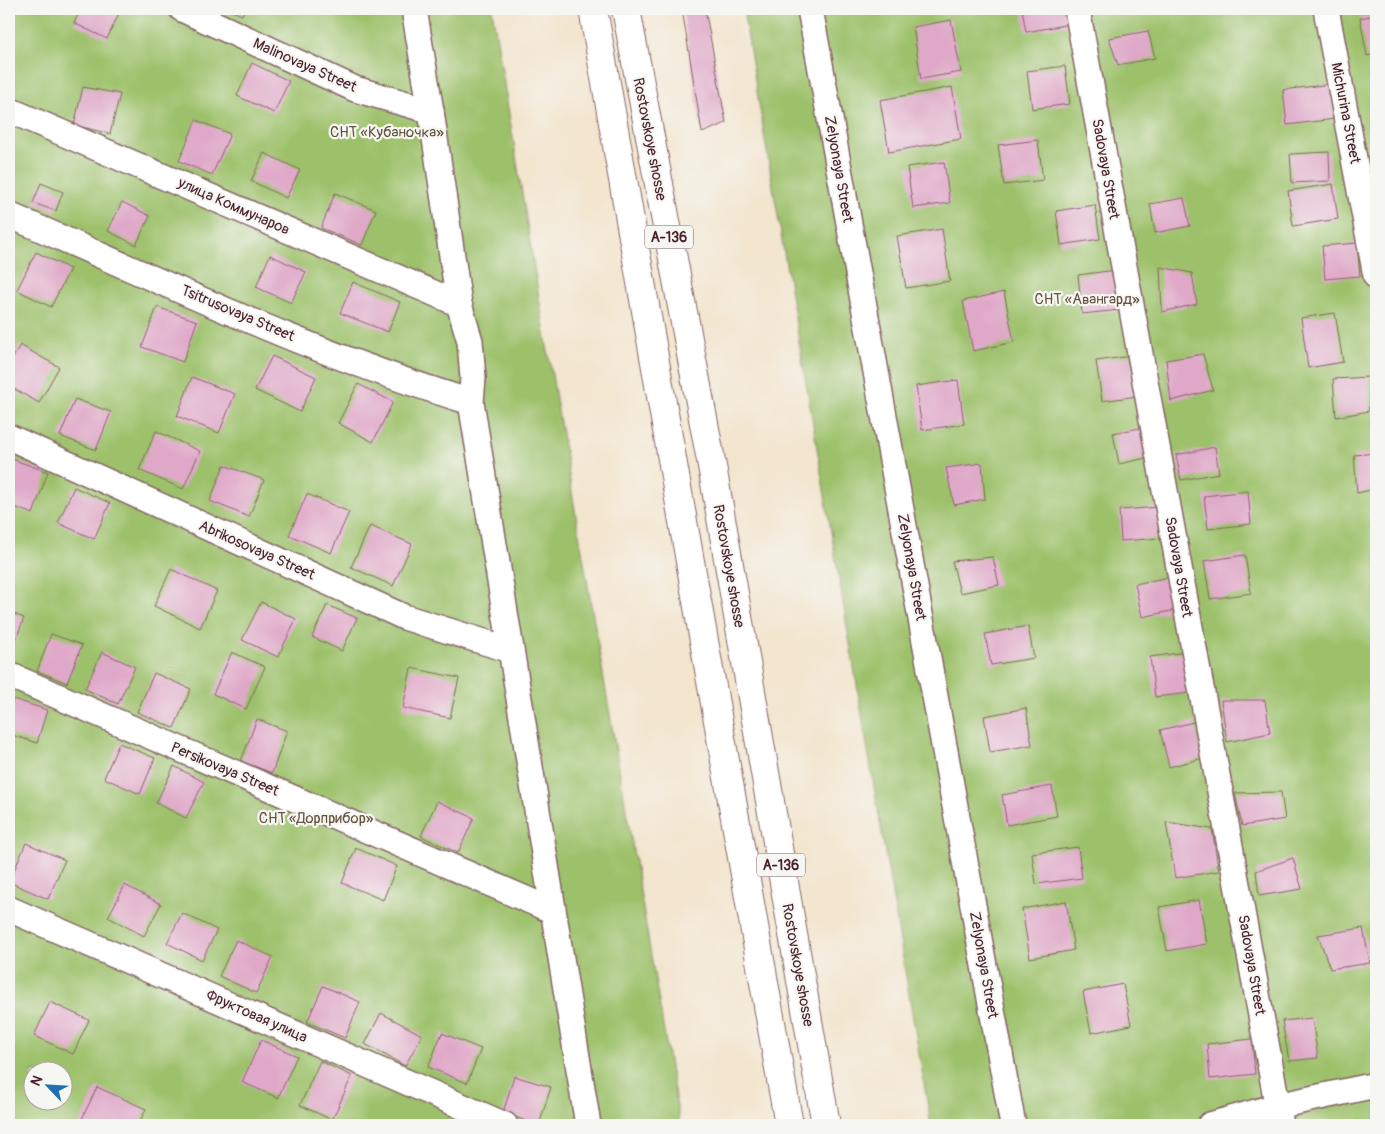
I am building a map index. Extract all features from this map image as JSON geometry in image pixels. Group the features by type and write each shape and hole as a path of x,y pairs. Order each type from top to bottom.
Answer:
{"highway":[{"name":"А-136","path":"593,9 789,1125"},
{"name":"Rostovskoye shosse","path":"626,9 712,466 826,1125"}],"street":[{"name":"Malinovaya Street","path":"182,9 355,89 431,111"},
{"path":"414,9 459,304 470,341 473,378 471,402 588,1125"},
{"name":"Zelyonaya Street","path":"810,9 1013,1125"},
{"name":"Sadovaya Street","path":"1077,9 1279,1115"},
{"name":"Michurina Street","path":"1326,9 1376,276"},
{"name":"улица Коммунаров","path":"9,110 459,304"},
{"name":"Tsitrusovaya Street","path":"9,214 281,332 406,382 471,402"},
{"name":"Abrikosovaya Street","path":"9,437 404,617 510,650"},
{"name":"Persikovaya Street","path":"9,675 552,910"},
{"name":"Фруктовая улица","path":"9,909 505,1125"},
{"path":"1210,1125 1279,1115 1376,1085"}],"green space":[{"name":"СНТ «Дорприбор»","path":"9,9 492,9 545,334 680,1125 9,1125"},
{"name":"СНТ «Авангард»","path":"743,9 1376,9 1376,1125 931,1125"}],"building":[{"path":"81,9 121,9 107,39 74,23"},
{"path":"227,9 245,9 242,15"},
{"path":"682,9 705,9 726,123 702,133"},
{"path":"1022,9 1068,9 1070,24 1026,32"},
{"path":"1376,15 1376,54 1367,56 1360,18"},
{"path":"951,20 961,72 921,79 913,27"},
{"path":"1148,31 1155,58 1118,65 1109,38"},
{"path":"252,63 289,81 274,113 237,96"},
{"path":"1065,66 1070,104 1032,109 1027,71"},
{"path":"1373,74 1376,74 1375,89"},
{"path":"1331,84 1335,119 1287,125 1283,90"},
{"path":"83,87 120,94 110,134 74,125"},
{"path":"952,87 961,139 889,152 880,100"},
{"path":"196,120 230,134 212,175 179,161"},
{"path":"1038,140 1043,180 1004,185 998,145"},
{"path":"1329,152 1330,181 1292,183 1290,154"},
{"path":"264,153 300,170 286,198 251,181"},
{"path":"944,162 950,203 913,208 907,167"},
{"path":"41,183 63,192 56,211 33,203"},
{"path":"1333,184 1338,219 1293,226 1288,191"},
{"path":"335,193 376,210 362,245 321,228"},
{"path":"1184,198 1190,226 1155,233 1150,204"},
{"path":"122,202 150,216 136,245 108,231"},
{"path":"1095,205 1100,239 1061,245 1056,211"},
{"path":"942,229 950,281 906,288 897,236"},
{"path":"1357,243 1360,276 1325,279 1322,246"},
{"path":"36,252 70,269 51,307 17,290"},
{"path":"270,255 306,272 291,303 256,287"},
{"path":"1160,267 1192,273 1197,304 1162,312"},
{"path":"1116,270 1120,310 1082,314 1078,275"},
{"path":"353,282 400,302 388,332 340,313"},
{"path":"1004,292 1014,342 973,351 963,301"},
{"path":"157,307 197,321 183,362 142,347"},
{"path":"1335,313 1343,362 1308,368 1301,318"},
{"path":"20,345 59,367 39,403 9,386 9,365"},
{"path":"1203,354 1213,390 1171,401 1166,360"},
{"path":"272,356 316,377 300,412 255,390"},
{"path":"1131,356 1137,396 1102,401 1096,361"},
{"path":"192,377 235,394 219,433 177,416"},
{"path":"1369,377 1369,411 1336,417 1333,379"},
{"path":"958,380 964,424 922,430 916,386"},
{"path":"358,384 393,402 373,442 338,423"},
{"path":"75,399 111,412 96,450 60,436"},
{"path":"1146,427 1151,457 1119,464 1113,433"},
{"path":"156,431 200,451 183,489 139,470"},
{"path":"1215,447 1219,473 1181,480 1176,455"},
{"path":"1376,453 1376,489 1357,493 1354,455"},
{"path":"12,459 48,472 33,514 9,505 9,467"},
{"path":"982,463 985,499 954,505 946,468"},
{"path":"224,465 264,480 249,517 210,501"},
{"path":"74,487 110,503 94,539 58,523"},
{"path":"1248,491 1251,524 1208,529 1204,496"},
{"path":"307,494 349,512 331,553 289,535"},
{"path":"1160,507 1162,538 1121,541 1119,510"},
{"path":"370,526 412,544 393,586 351,567"},
{"path":"1245,555 1251,593 1210,599 1204,561"},
{"path":"993,557 999,585 960,593 952,561"},
{"path":"171,569 217,591 200,628 154,606"},
{"path":"1169,577 1176,610 1142,617 1135,584"},
{"path":"261,602 296,619 278,657 242,640"},
{"path":"327,605 357,618 342,651 312,637"},
{"path":"9,612 24,618 9,658"},
{"path":"1028,626 1034,658 991,665 985,634"},
{"path":"51,634 82,645 67,683 37,671"},
{"path":"102,652 135,667 118,704 85,689"},
{"path":"232,652 265,667 246,709 213,694"},
{"path":"1186,652 1190,693 1155,697 1150,657"},
{"path":"411,668 459,678 450,718 403,708"},
{"path":"154,673 191,689 174,728 137,712"},
{"path":"13,699 47,710 37,743 9,734 9,713"},
{"path":"1221,700 1265,700 1270,733 1227,742"},
{"path":"1026,708 1032,745 990,752 984,716"},
{"path":"257,719 287,731 272,773 241,761"},
{"path":"1194,722 1203,758 1169,767 1160,730"},
{"path":"119,743 155,758 140,794 104,778"},
{"path":"174,766 204,782 186,818 156,803"},
{"path":"1052,786 1057,816 1007,825 1002,795"},
{"path":"1281,792 1285,819 1242,826 1235,793"},
{"path":"437,801 474,818 458,853 421,836"},
{"path":"1166,822 1212,829 1219,871 1175,878"},
{"path":"26,843 65,860 48,899 9,882"},
{"path":"1078,847 1082,878 1036,884 1032,853"},
{"path":"356,848 397,866 383,900 342,883"},
{"path":"1293,858 1302,889 1259,896 1256,871"},
{"path":"125,885 161,904 144,936 108,917"},
{"path":"1199,900 1207,944 1167,951 1159,907"},
{"path":"1066,901 1074,950 1030,958 1022,909"},
{"path":"182,913 217,930 202,960 167,943"},
{"path":"1363,928 1370,963 1330,969 1318,935"},
{"path":"236,940 273,957 256,993 219,976"},
{"path":"1123,984 1131,1025 1091,1033 1083,992"},
{"path":"323,986 360,1002 345,1038 307,1022"},
{"path":"50,1002 89,1020 73,1054 34,1036"},
{"path":"381,1013 422,1035 405,1066 365,1044"},
{"path":"1312,1018 1318,1058 1289,1061 1282,1021"},
{"path":"442,1033 481,1049 467,1083 428,1067"},
{"path":"1252,1039 1255,1074 1210,1079 1207,1044"},
{"path":"261,1040 297,1056 278,1098 242,1082"},
{"path":"320,1061 352,1076 332,1120 300,1105"},
{"path":"514,1076 551,1087 539,1125 503,1113"},
{"path":"97,1087 146,1109 138,1125 79,1125"}],"park label":[{"name":"СНТ «Кубаночка»","path":"387,132"}]}
